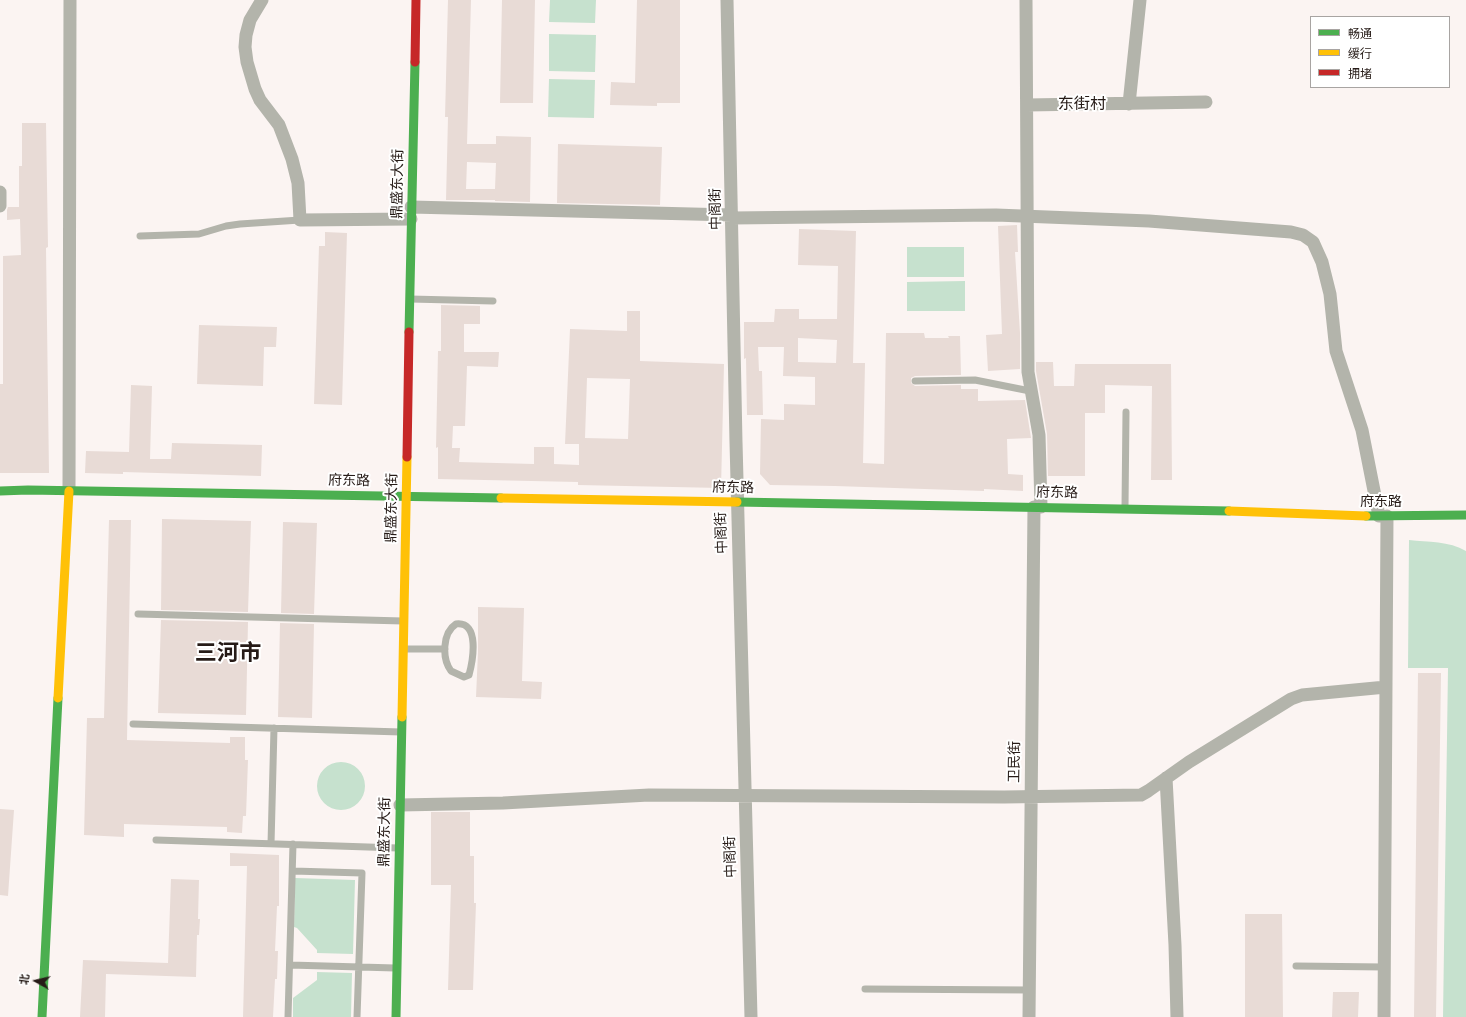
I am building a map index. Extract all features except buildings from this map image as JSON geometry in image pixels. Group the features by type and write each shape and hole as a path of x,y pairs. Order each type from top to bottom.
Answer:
{"street":[{"path":"42,1017 69,491 70,0"},
{"path":"262,0 250,20 246,35 245,47 247,62 260,100 279,125 292,159 298,183 300,220 411,213 732,216 996,215 1149,221 1291,232 1304,235 1313,242 1322,262 1330,294 1336,350 1362,430 1383,516 1386,687 1384,1017"},
{"name":"鼎盛东大街","path":"396,1017 416,0"},
{"name":"中阁街","path":"727,0 737,502 751,1017"},
{"name":"卫民街","path":"1026,0 1028,372 1030,391 1039,435 1031,796 1029,1017"},
{"path":"1129,104 1140,0"},
{"path":"1026,105 1206,102"},
{"path":"0,192 0,206"},
{"name":"府东路","path":"0,491 1125,508 1383,516 1466,515"},
{"path":"400,805 503,803 649,795 1141,795 1196,758 1291,699 1302,694 1386,687"},
{"path":"1166,778 1175,945 1177,1017"}],"lane":[{"path":"140,236 199,234 226,226 240,224 300,220"},
{"path":"410,299 493,301"},
{"path":"915,380 975,380 1030,391"},
{"path":"1125,508 1126,412"},
{"path":"138,614 404,621"},
{"path":"456,624 465,624 469,627 473,646 470,675 464,677 451,671 445,659 445,649 447,635 452,627 456,624"},
{"path":"403,649 445,649"},
{"path":"133,724 401,732"},
{"path":"271,844 274,728"},
{"path":"156,840 399,848"},
{"path":"288,1017 293,844"},
{"path":"293,871 362,873 357,1017"},
{"path":"290,964 397,968"},
{"path":"1296,966 1384,967"},
{"path":"865,990 1029,990"}],"green space":[{"path":"550,0 596,0 595,23 549,22"},
{"path":"549,34 596,35 595,72 549,71"},
{"path":"549,79 595,80 594,118 548,117"},
{"path":"907,247 964,247 964,277 907,277"},
{"path":"965,281 965,311 907,311 907,282"},
{"path":"1409,540 1453,545 1466,551 1466,1017 1443,1017 1448,668 1408,668"},
{"path":"341,762 350,764 358,769 363,777 365,786 363,795 358,803 350,808 341,810 332,808 324,803 319,795 317,786 319,777 324,769 332,764"},
{"path":"295,878 355,880 353,954 317,953 317,950 297,928 294,927"},
{"path":"317,972 352,973 351,1017 293,1017 293,998 317,980"}],"traffic: fast":[{"path":"409,332 415,62"},
{"path":"0,491 28,490 501,498"},
{"path":"737,502 1229,511"},
{"path":"1366,516 1466,515"},
{"path":"42,1017 58,698"},
{"path":"396,1017 402,717"}],"traffic: slow":[{"path":"402,717 407,457"},
{"path":"58,698 69,491"},
{"path":"501,498 737,502"},
{"path":"1229,511 1366,516"}],"traffic: jam":[{"path":"415,62 416,0"},
{"path":"407,457 409,332"}],"district":[{"name":"东街村","path":"1082,105"},
{"name":"三河市","path":"228,654"}]}
